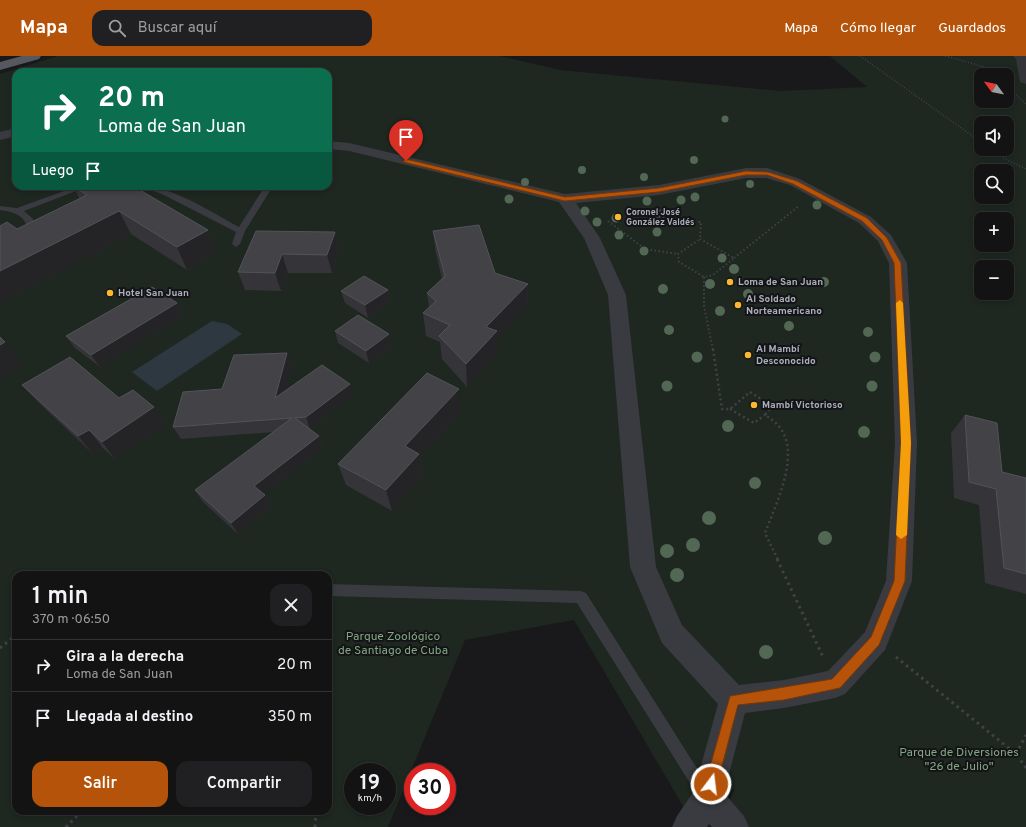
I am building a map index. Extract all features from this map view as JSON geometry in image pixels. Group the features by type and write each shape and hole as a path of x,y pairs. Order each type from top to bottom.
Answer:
{"main road":[{"path":"0,66 35,56"}],"street":[{"path":"0,136 12,133"},
{"path":"332,145 349,147 565,199 659,190 746,173 768,174 795,182 865,220 885,239 898,263 906,443 899,581 875,641 836,684 784,694 734,700"},
{"path":"565,199 592,238 617,295 643,567 672,634 734,700"},
{"path":"688,827 707,798 734,700"},
{"path":"707,798 733,827"}],"lane":[{"path":"0,208 18,210 74,190"},
{"path":"158,190 169,194 241,231"},
{"path":"236,244 241,231 267,190"},
{"path":"18,210 30,221 32,229 18,242"},
{"path":"332,590 581,596 707,798"}],"path":[{"path":"860,56 974,137"},
{"path":"945,56 986,68"},
{"path":"1014,93 1026,104"},
{"path":"1001,156 1026,170"},
{"path":"678,254 679,262 704,277 713,275 816,193"},
{"path":"607,220 645,248 678,254 700,239 734,258"},
{"path":"704,277 701,291 714,354 722,409 730,409 754,423 765,415 772,406 750,392 730,409"},
{"path":"765,415 783,430 787,442 787,471 765,533 836,684"},
{"path":"0,648 12,638"},
{"path":"875,641 1016,754 1026,768"},
{"path":"1016,754 1026,735"},
{"path":"66,827 78,815"},
{"path":"315,827 316,815"}],"green space":[{"path":"58,56 500,56 560,70 781,91 867,87 830,56 1026,56 1026,827 740,827 724,815 734,790 715,765 687,813 574,620 465,640 414,763 404,763 404,788 396,808 396,763 344,763 344,815 393,815 388,827 0,827 0,74 12,70 12,190 332,190 332,68 19,68"}],"shaded area":[{"path":"212,321 227,324 242,334 157,391 132,372"}],"building":[{"path":"79,190 140,190 208,230 177,247 119,211 0,271 0,226 7,222 17,229 87,195"},
{"path":"479,225 495,273 528,284 486,327 497,331 466,364 439,336 450,325 423,313 436,301 427,293 445,276 433,231"},
{"path":"256,231 335,232 327,255 282,254 275,273 238,272"},
{"path":"364,276 388,290 365,305 341,291"},
{"path":"152,287 177,303 91,355 66,336"},
{"path":"358,315 389,334 366,351 335,331"},
{"path":"0,337 5,342 0,345"},
{"path":"287,353 275,398 322,365 350,384 306,417 295,418 319,436 254,486 265,495 231,523 195,490 292,418 173,427 183,392 222,389 234,355"},
{"path":"70,357 119,398 133,390 154,407 102,442 89,430 78,436 22,385"},
{"path":"427,373 459,389 405,446 419,454 386,490 338,464"},
{"path":"965,415 997,423 1002,472 1026,478 1026,574 1004,568 996,489 969,482"}],"slow traffic":[{"path":"900,303 906,443 901,535"}],"place":[{"name":"Coronel José González Valdés","path":"618,217"},
{"name":"Loma de San Juan","path":"730,282"},
{"name":"Hotel San Juan","path":"110,293"},
{"name":"Al Soldado Norteamericano","path":"738,305"},
{"name":"Al Mambí Desconocido","path":"748,355"},
{"name":"Mambí Victorioso","path":"754,405"}],"route":[{"path":"406,161 565,199 659,190 746,173 768,174 795,182 865,220 885,239 898,263 906,443 899,581 875,641 836,684 784,694 734,700 711,784"}],"park label":[{"name":"Parque Zoológico de Santiago de Cuba","path":"393,644"},
{"name":"Parque de Diversiones \"26 de Julio\"","path":"959,760"}]}
